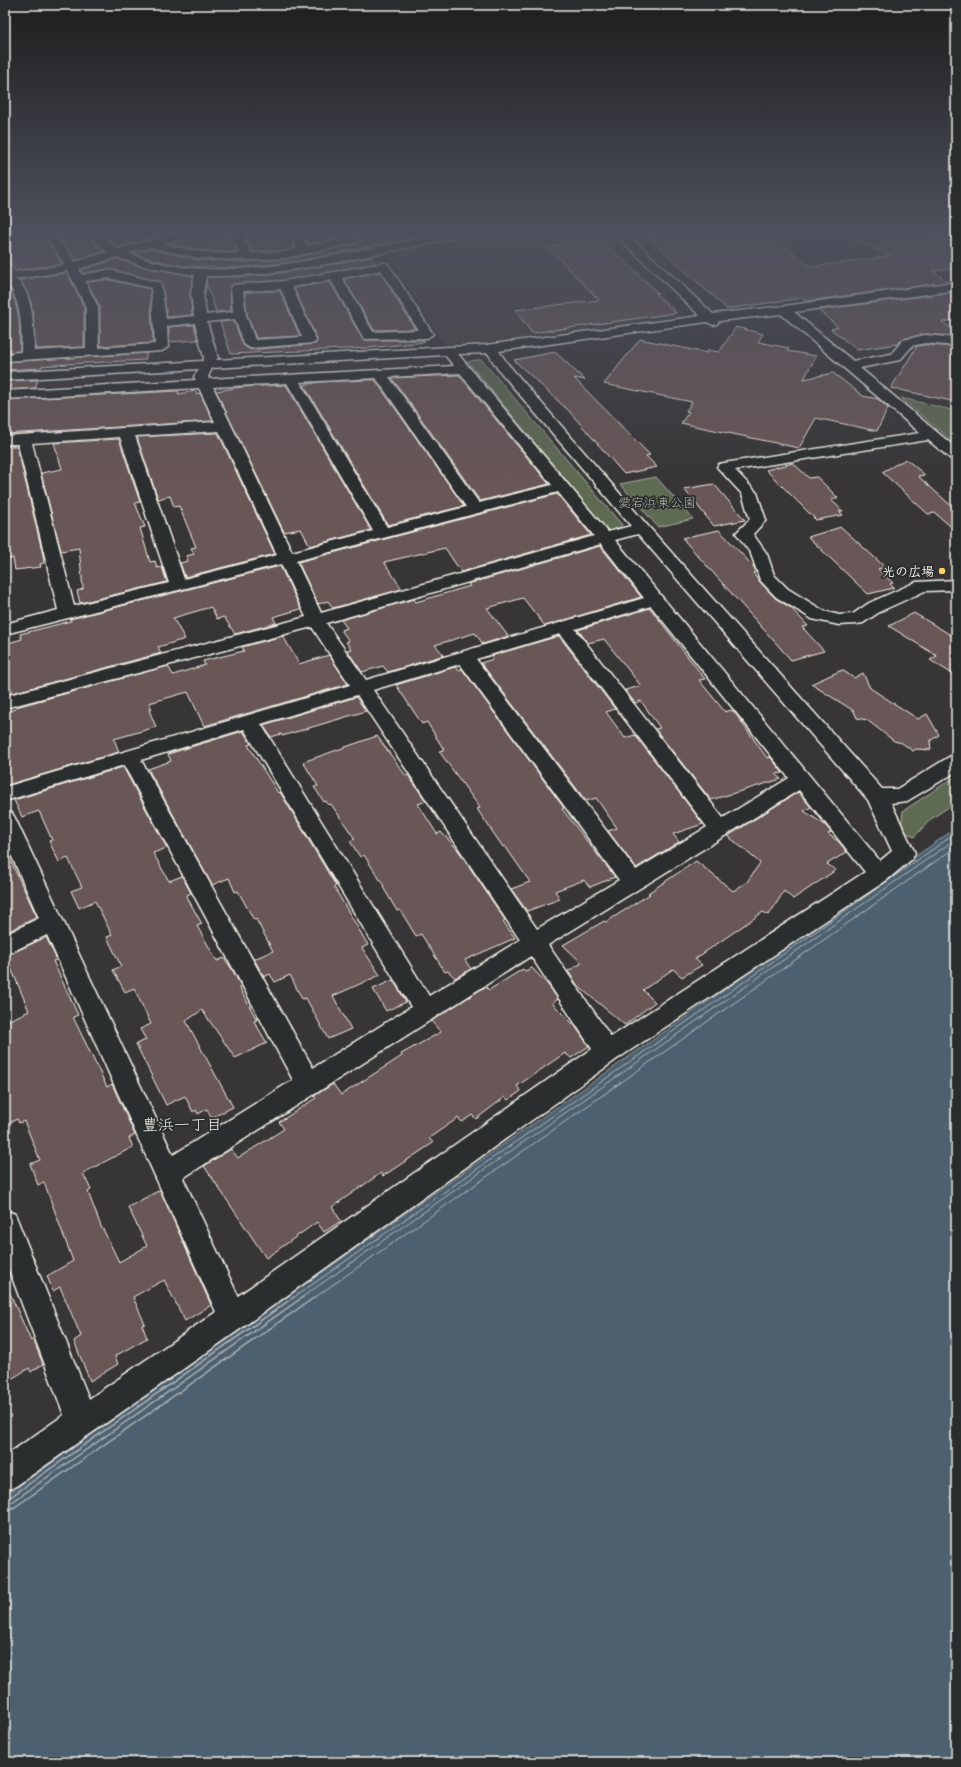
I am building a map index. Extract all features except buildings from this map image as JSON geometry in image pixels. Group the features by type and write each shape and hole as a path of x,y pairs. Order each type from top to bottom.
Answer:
{"street":[{"path":"27,315 28,321 27,355"},
{"path":"92,315 93,352"},
{"path":"5,357 162,348 159,315"},
{"path":"200,315 211,358 206,372 224,426 316,620 608,1052"},
{"path":"160,323 235,315"},
{"path":"240,315 250,344 310,340 299,315"},
{"path":"357,315 368,336 426,334 415,315"},
{"path":"706,315 711,320"},
{"path":"5,380 206,372 493,351 744,315"},
{"path":"790,315 956,456"},
{"path":"5,395 206,372 486,348 711,320"},
{"path":"850,366 895,357 908,343 925,339 956,342"},
{"path":"5,1475 233,1317 608,1052 879,874 904,853 877,796 641,528 502,365 493,351"},
{"path":"451,354 560,487 605,539 879,874"},
{"path":"5,376 206,372 291,378 463,369"},
{"path":"380,374 474,509"},
{"path":"291,378 382,533"},
{"path":"5,440 224,426"},
{"path":"126,432 178,585"},
{"path":"932,435 724,467 749,493 758,520 744,533 759,554 766,576 782,593 818,615 839,620 857,619 875,607 922,586 956,586"},
{"path":"24,439 67,613"},
{"path":"5,628 287,558 560,487"},
{"path":"5,702 316,620 641,528"},
{"path":"5,794 654,600"},
{"path":"564,627 720,830"},
{"path":"464,656 632,883"},
{"path":"249,721 425,1010"},
{"path":"129,757 308,1083"},
{"path":"877,796 900,796 924,783 956,762"},
{"path":"167,1173 425,1010 801,780"},
{"path":"5,818 233,1317"},
{"path":"5,946 52,922"},
{"path":"5,1223 82,1421"}],"shaded area":[{"path":"426,315 684,316 502,341 445,345"}],"green space":[{"path":"482,360 622,525 614,531 608,531 468,362"},
{"path":"901,398 956,411 956,444"},
{"name":"愛宕浜東公園","path":"656,477 693,519 658,527 620,484"},
{"path":"956,776 956,802 931,819 914,837 901,829 903,811"}],"water":[{"path":"956,828 956,1762 5,1762 5,1496 464,1172"}],"place":[{"name":"光の広場","path":"942,571"}],"district":[{"name":"豊浜一丁目","path":"182,1124"}]}
